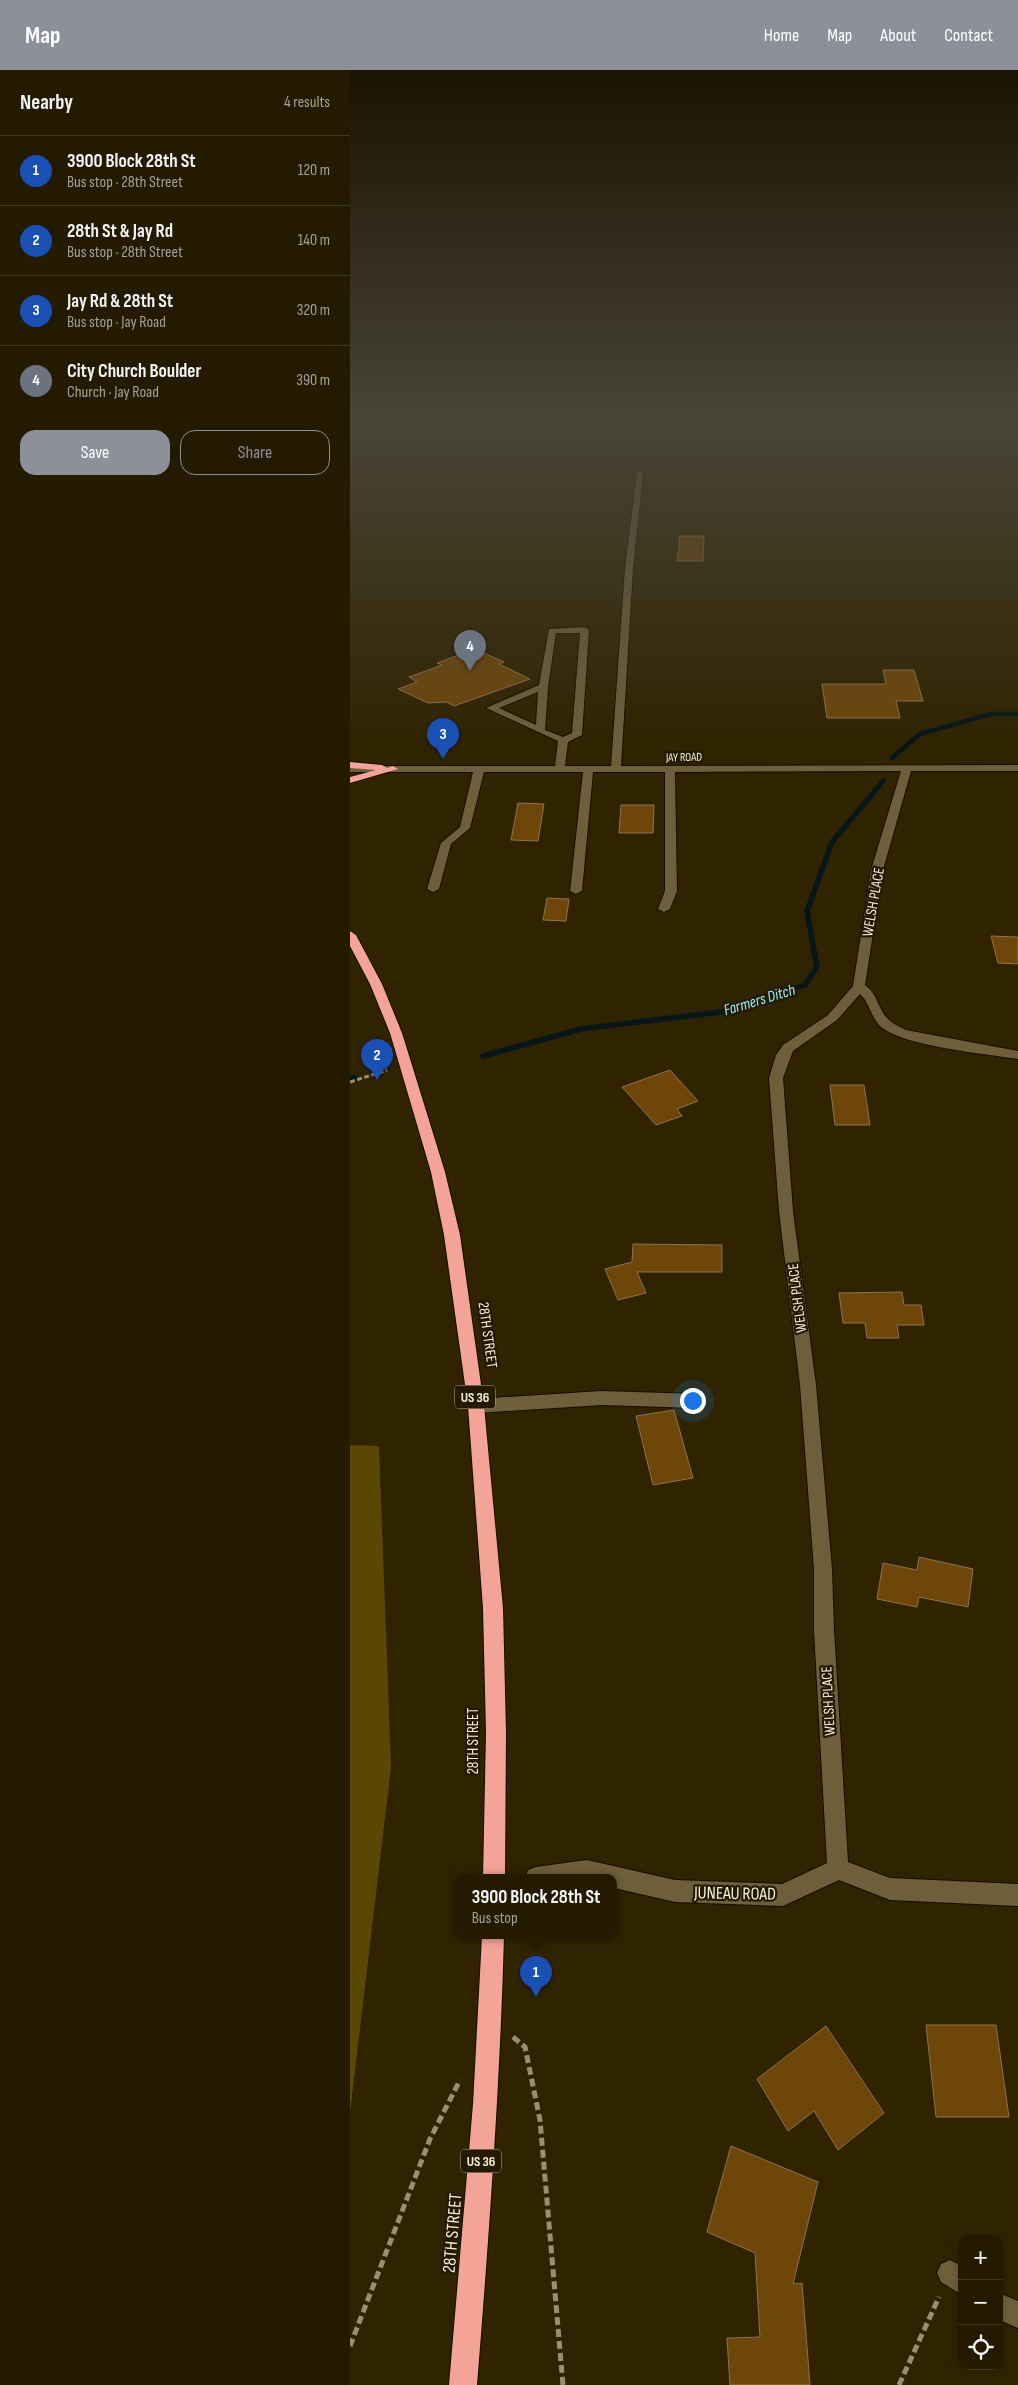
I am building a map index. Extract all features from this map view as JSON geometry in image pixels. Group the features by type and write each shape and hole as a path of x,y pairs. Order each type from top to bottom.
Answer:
{"highway":[{"path":"350,765 393,770"},
{"path":"350,780 393,770"},
{"name":"28TH STREET","path":"350,935 376,984 405,1064 438,1172 452,1235 476,1406 493,1608 496,1733 494,1874"},
{"name":"28TH STREET","path":"463,2385 478,2219 493,1939"}],"street":[{"path":"616,770 629,568 634,528"},
{"path":"540,731 552,631 585,630 577,735 563,740 540,731 491,708 544,687"},
{"path":"560,770 563,740"},
{"name":"JAY ROAD","path":"350,769 1018,768"},
{"name":"WELSH PLACE","path":"838,1869 824,1630 822,1559 808,1385 786,1211 776,1078 779,1060 790,1045 830,1020 850,1000 859,986 877,870 907,769"},
{"path":"433,889 446,842 465,828 479,770"},
{"path":"576,891 588,770"},
{"path":"664,909 671,891 670,770"},
{"path":"859,986 870,996 874,1010 885,1024 901,1033 923,1039 1018,1054"},
{"path":"476,1406 602,1398 697,1401"},
{"path":"838,1869 890,1890 1018,1895"},
{"name":"JUNEAU ROAD","path":"617,1878 675,1891 783,1895 838,1869"},
{"name":"JUNEAU ROAD","path":"565,1874 587,1871 600,1874"},
{"path":"1003,2308 1018,2315"}],"path":[{"path":"350,1082 405,1064"},
{"path":"899,2385 956,2278"}],"shaded area":[{"path":"350,1445 379,1446 391,1767 350,2113"}],"building":[{"path":"680,536 704,536 703,561 677,561"},
{"path":"475,649 504,662 499,664 530,679 454,706 447,702 428,703 398,689 417,682 409,677 442,665 437,663"},
{"path":"883,670 914,670 923,701 896,701 900,718 827,718 822,684 886,684"},
{"path":"518,803 544,804 538,841 511,840"},
{"path":"621,805 654,805 653,833 619,833"},
{"path":"547,898 569,899 566,921 543,920"},
{"path":"991,936 1018,937 1018,964 998,963"},
{"path":"670,1070 698,1101 677,1109 682,1116 656,1125 622,1087"},
{"path":"830,1085 864,1085 870,1125 835,1125"},
{"path":"633,1244 722,1245 722,1272 637,1272 646,1293 618,1300 605,1269 632,1262"},
{"path":"902,1292 904,1305 921,1305 924,1325 897,1325 899,1338 867,1338 865,1323 843,1323 839,1293"},
{"path":"674,1410 693,1478 653,1485 636,1416"},
{"path":"919,1557 973,1569 968,1607 919,1597 917,1607 877,1599 883,1563 917,1570"},
{"path":"926,2025 996,2025 1009,2117 936,2117"},
{"path":"826,2026 884,2113 838,2150 814,2111 788,2131 757,2079"},
{"path":"731,2146 818,2182 793,2284 802,2283 810,2385 730,2385 727,2338 760,2337 755,2253 707,2232"}],"waterway":[{"name":"Farmers Ditch","path":"892,758 920,734 991,714 1018,714"},
{"name":"Farmers Ditch","path":"874,792 884,780"},
{"name":"Farmers Ditch","path":"483,1056 581,1029 729,1011 805,985 817,967 807,911 832,842 875,791"}],"place":[{"name":"City Church Boulder","path":"470,671"},
{"name":"Jay Rd & 28th St","path":"443,759"},
{"name":"28th St & Jay Rd","path":"377,1080"},
{"name":"3900 Block 28th St","path":"536,1997"}]}
